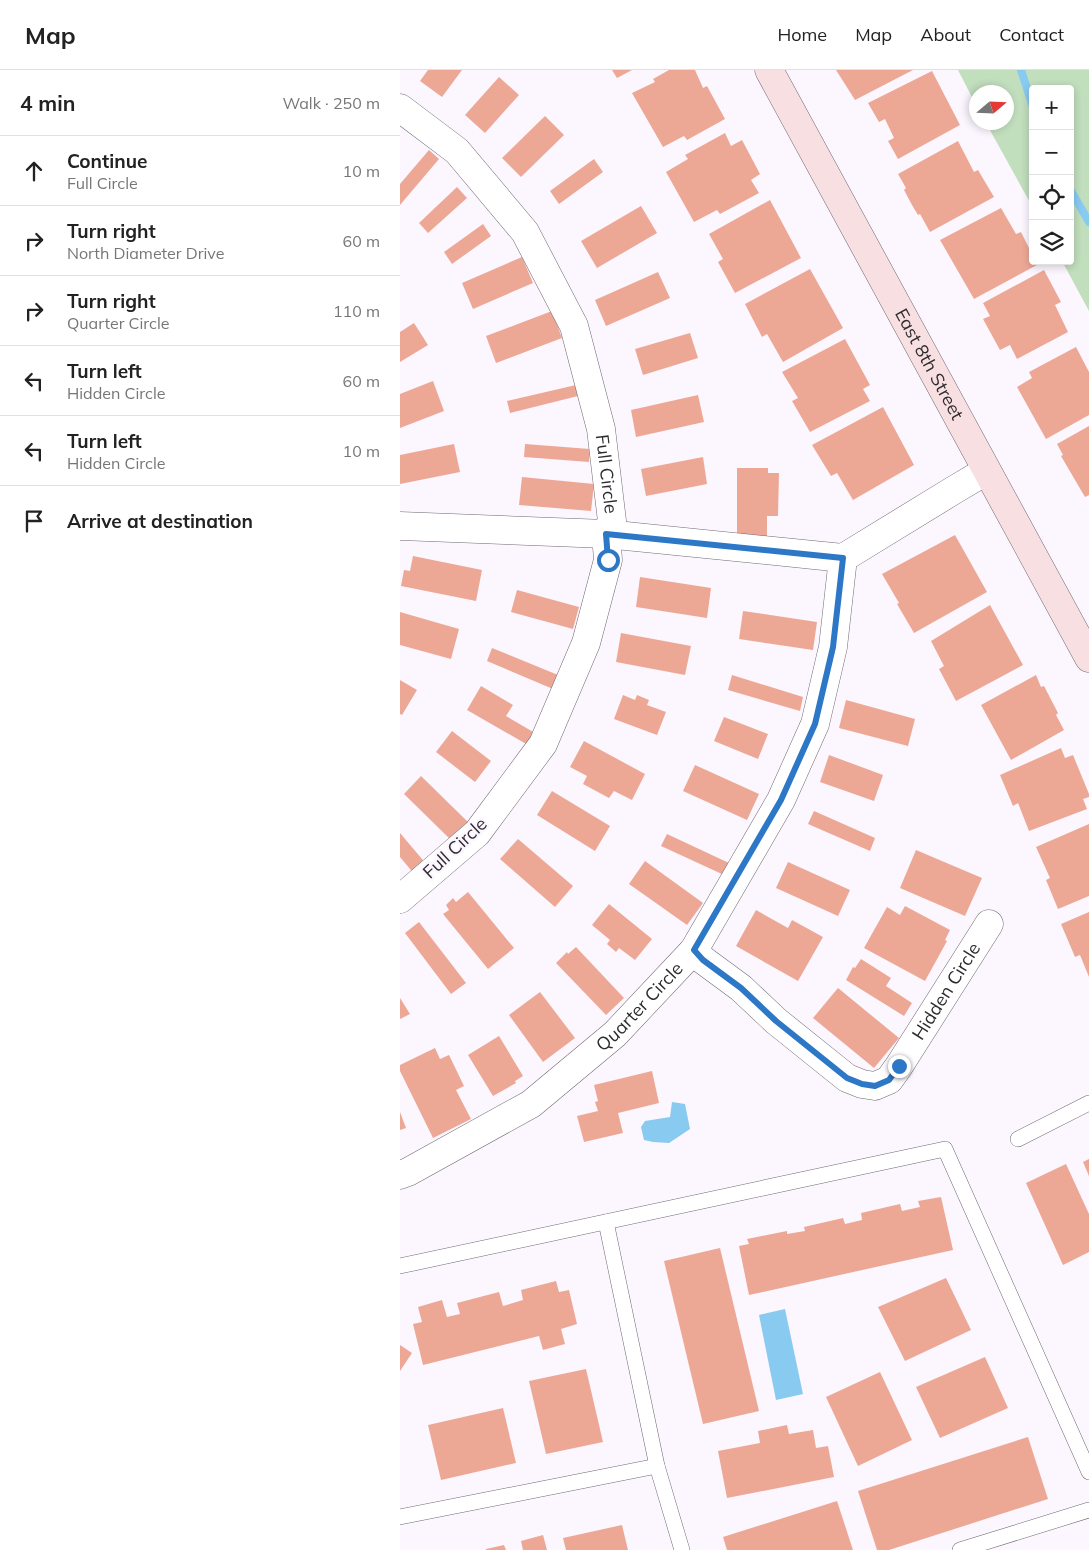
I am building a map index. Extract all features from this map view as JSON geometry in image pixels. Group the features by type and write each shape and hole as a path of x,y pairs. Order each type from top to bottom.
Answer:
{"street":[{"name":"East 8th Street","path":"769,70 1089,658"},
{"name":"Full Circle","path":"400,108 456,151 525,232 574,326 601,428 612,521 606,534 608,560 586,643 543,744 477,833 400,899"},
{"path":"400,526 606,534 843,558 986,471"},
{"name":"Quarter Circle","path":"400,1175 532,1104 615,1034 694,950 781,800 815,724 833,647 843,558"},
{"name":"Hidden Circle","path":"694,950 703,960 741,988 776,1021 847,1078 862,1084 875,1086 889,1080 899,1066 989,924"}],"lane":[{"path":"1018,1139 1089,1103"},
{"path":"400,1266 945,1149 1089,1472"},
{"path":"606,1222 657,1466 682,1550"},
{"path":"400,1518 657,1466"},
{"path":"960,1550 1089,1510"}],"green space":[{"path":"958,70 1089,70 1089,311 1064,265 1074,265 1074,85 1029,85 1029,201 990,130 1014,130 1014,85 969,85 969,91"}],"water":[{"path":"672,1102 685,1104 690,1129 669,1143 644,1140 641,1127 645,1121 670,1117"},
{"path":"785,1309 803,1394 776,1400 759,1315"}],"building":[{"path":"428,70 462,70 442,97 420,81"},
{"path":"612,70 632,70 617,78"},
{"path":"669,70 695,70 703,88 707,86 725,119 687,140 684,136 663,147 632,93 655,82 653,79"},
{"path":"836,70 913,70 855,100"},
{"path":"932,71 960,125 898,159 888,141 894,138 885,119 879,122 868,103"},
{"path":"499,77 519,95 485,133 465,115"},
{"path":"545,116 564,135 521,177 502,158"},
{"path":"725,133 731,146 742,140 760,174 751,180 759,193 720,214 717,210 694,222 666,172 688,159 685,155"},
{"path":"958,141 974,172 978,170 994,197 930,232 920,214 918,215 912,205 904,190 906,188 898,174"},
{"path":"429,150 439,159 400,205 400,184"},
{"path":"594,159 603,172 559,204 550,191"},
{"path":"457,187 467,198 428,233 419,223"},
{"path":"770,200 801,258 735,293 718,262 723,259 709,234"},
{"path":"641,206 657,233 597,268 581,241"},
{"path":"1001,208 1016,234 1021,232 1029,248 1029,265 1037,265 974,299 940,240"},
{"path":"483,224 491,236 452,264 444,252"},
{"path":"522,257 533,283 473,309 462,283"},
{"path":"810,269 843,328 783,362 767,334 762,337 745,304"},
{"path":"1044,270 1061,302 1055,305 1068,332 1017,359 1010,345 1000,350 983,319 990,316 983,303"},
{"path":"658,272 670,298 606,326 595,300"},
{"path":"552,311 562,338 496,363 486,336"},
{"path":"414,323 428,345 400,362 400,332"},
{"path":"690,333 698,358 643,375 635,349"},
{"path":"845,339 870,385 863,389 870,401 810,432 792,401 798,398 782,372"},
{"path":"1076,347 1089,372 1089,415 1046,439 1017,387 1032,378 1029,372"},
{"path":"433,381 444,411 400,428 400,394"},
{"path":"576,385 578,396 510,413 507,401"},
{"path":"698,395 704,422 636,437 631,410"},
{"path":"883,407 914,465 853,500 837,473 831,476 812,445"},
{"path":"1089,426 1089,495 1085,497 1061,456 1063,455 1057,444"},
{"path":"454,444 460,472 400,484 400,455"},
{"path":"525,444 590,449 589,462 524,457"},
{"path":"703,457 707,484 646,496 641,469"},
{"path":"737,468 768,468 768,473 779,473 778,516 767,516 767,540 737,540"},
{"path":"522,477 594,484 591,511 519,505"},
{"path":"955,535 987,592 914,633 882,574"},
{"path":"413,556 482,570 476,601 401,586 404,570 410,571"},
{"path":"640,577 711,588 707,618 636,607"},
{"path":"517,590 579,607 573,629 511,612"},
{"path":"990,605 1023,665 956,701 939,669 944,666 931,641"},
{"path":"743,611 817,622 813,650 739,639"},
{"path":"400,612 459,629 451,659 400,645"},
{"path":"621,633 691,646 685,675 616,662"},
{"path":"492,648 558,675 553,689 487,661"},
{"path":"732,675 803,697 800,711 728,690"},
{"path":"1036,675 1041,687 1044,686 1058,713 1056,715 1064,730 1011,760 981,705"},
{"path":"400,680 417,690 402,715 400,714"},
{"path":"481,686 513,705 506,716 535,733 528,745 467,710"},
{"path":"623,695 635,700 637,695 649,700 647,705 666,712 657,735 614,719"},
{"path":"846,700 915,719 908,746 839,728"},
{"path":"724,717 768,734 758,759 714,741"},
{"path":"452,731 491,761 475,782 436,752"},
{"path":"584,741 645,774 632,800 614,791 609,798 583,784 587,776 570,767"},
{"path":"1061,748 1065,758 1073,755 1089,794 1089,797 1083,799 1087,809 1029,831 1018,803 1013,806 1000,775"},
{"path":"829,755 883,775 874,801 820,782"},
{"path":"695,765 759,794 747,820 683,791"},
{"path":"421,776 469,823 452,841 404,794"},
{"path":"552,791 610,826 595,851 537,815"},
{"path":"814,811 875,838 870,851 808,824"},
{"path":"1089,824 1089,896 1058,909 1046,880 1050,878 1036,847"},
{"path":"400,833 427,865 415,875 400,857"},
{"path":"667,834 729,863 724,875 661,846"},
{"path":"518,839 573,886 555,907 500,859"},
{"path":"916,850 982,878 965,916 900,888"},
{"path":"645,861 703,903 687,925 629,884"},
{"path":"788,862 850,890 838,916 776,888"},
{"path":"468,892 514,948 488,969 443,914 449,910 446,905 453,898 456,902"},
{"path":"609,904 652,939 635,960 619,948 616,952 607,944 610,940 592,925"},
{"path":"905,906 950,930 945,940 947,941 925,981 864,948 887,907 900,915"},
{"path":"756,910 788,928 792,920 823,937 798,981 736,946"},
{"path":"1089,912 1089,977 1080,955 1075,957 1061,924"},
{"path":"419,922 466,983 451,994 405,933"},
{"path":"576,947 624,998 606,1015 556,963 567,952 568,954"},
{"path":"861,959 891,978 886,986 912,1003 904,1016 846,980 853,967 855,968"},
{"path":"838,988 899,1038 874,1068 813,1018"},
{"path":"540,992 575,1038 543,1062 509,1015"},
{"path":"400,998 410,1014 400,1019"},
{"path":"499,1036 523,1076 515,1081 516,1083 493,1096 468,1055"},
{"path":"435,1048 440,1059 449,1055 464,1086 456,1090 471,1119 433,1138 400,1071 400,1065"},
{"path":"652,1071 659,1103 618,1113 623,1133 584,1142 577,1116 598,1111 595,1102 598,1101 594,1085"},
{"path":"400,1112 406,1128 400,1130"},
{"path":"1089,1159 1089,1176 1083,1162"},
{"path":"1066,1164 1089,1214 1089,1252 1063,1265 1026,1183"},
{"path":"941,1197 953,1250 749,1295 739,1246 749,1244 747,1239 787,1231 787,1234 805,1231 804,1227 843,1218 845,1224 862,1220 861,1213 900,1204 902,1211 920,1207 918,1201"},
{"path":"720,1248 759,1411 703,1424 664,1261"},
{"path":"946,1278 971,1330 905,1361 878,1307"},
{"path":"556,1281 559,1292 569,1290 577,1324 561,1329 565,1344 543,1350 539,1336 423,1365 413,1324 422,1322 418,1307 442,1300 447,1317 460,1314 457,1303 499,1292 503,1306 523,1300 521,1290"},
{"path":"400,1345 412,1353 400,1371"},
{"path":"985,1357 1008,1408 940,1438 916,1387"},
{"path":"586,1369 603,1442 546,1454 529,1381"},
{"path":"880,1372 912,1440 858,1466 826,1397"},
{"path":"503,1408 516,1463 441,1480 428,1425"},
{"path":"787,1425 789,1434 813,1430 816,1448 828,1446 834,1477 727,1498 718,1451 760,1443 758,1431"},
{"path":"1028,1437 1048,1499 889,1550 877,1550 858,1491"},
{"path":"837,1501 853,1550 727,1550 723,1537"},
{"path":"622,1525 628,1550 566,1550 563,1538"},
{"path":"543,1535 547,1550 523,1550 521,1541"},
{"path":"504,1545 506,1550 486,1550 486,1549"}],"waterway":[{"path":"1021,70 1029,95"},
{"path":"1074,196 1089,222"}],"route":[{"path":"608,560 606,534 843,558 833,647 815,724 781,800 694,950 703,960 741,988 776,1021 847,1078 862,1084 875,1086 889,1080 899,1066"}]}
